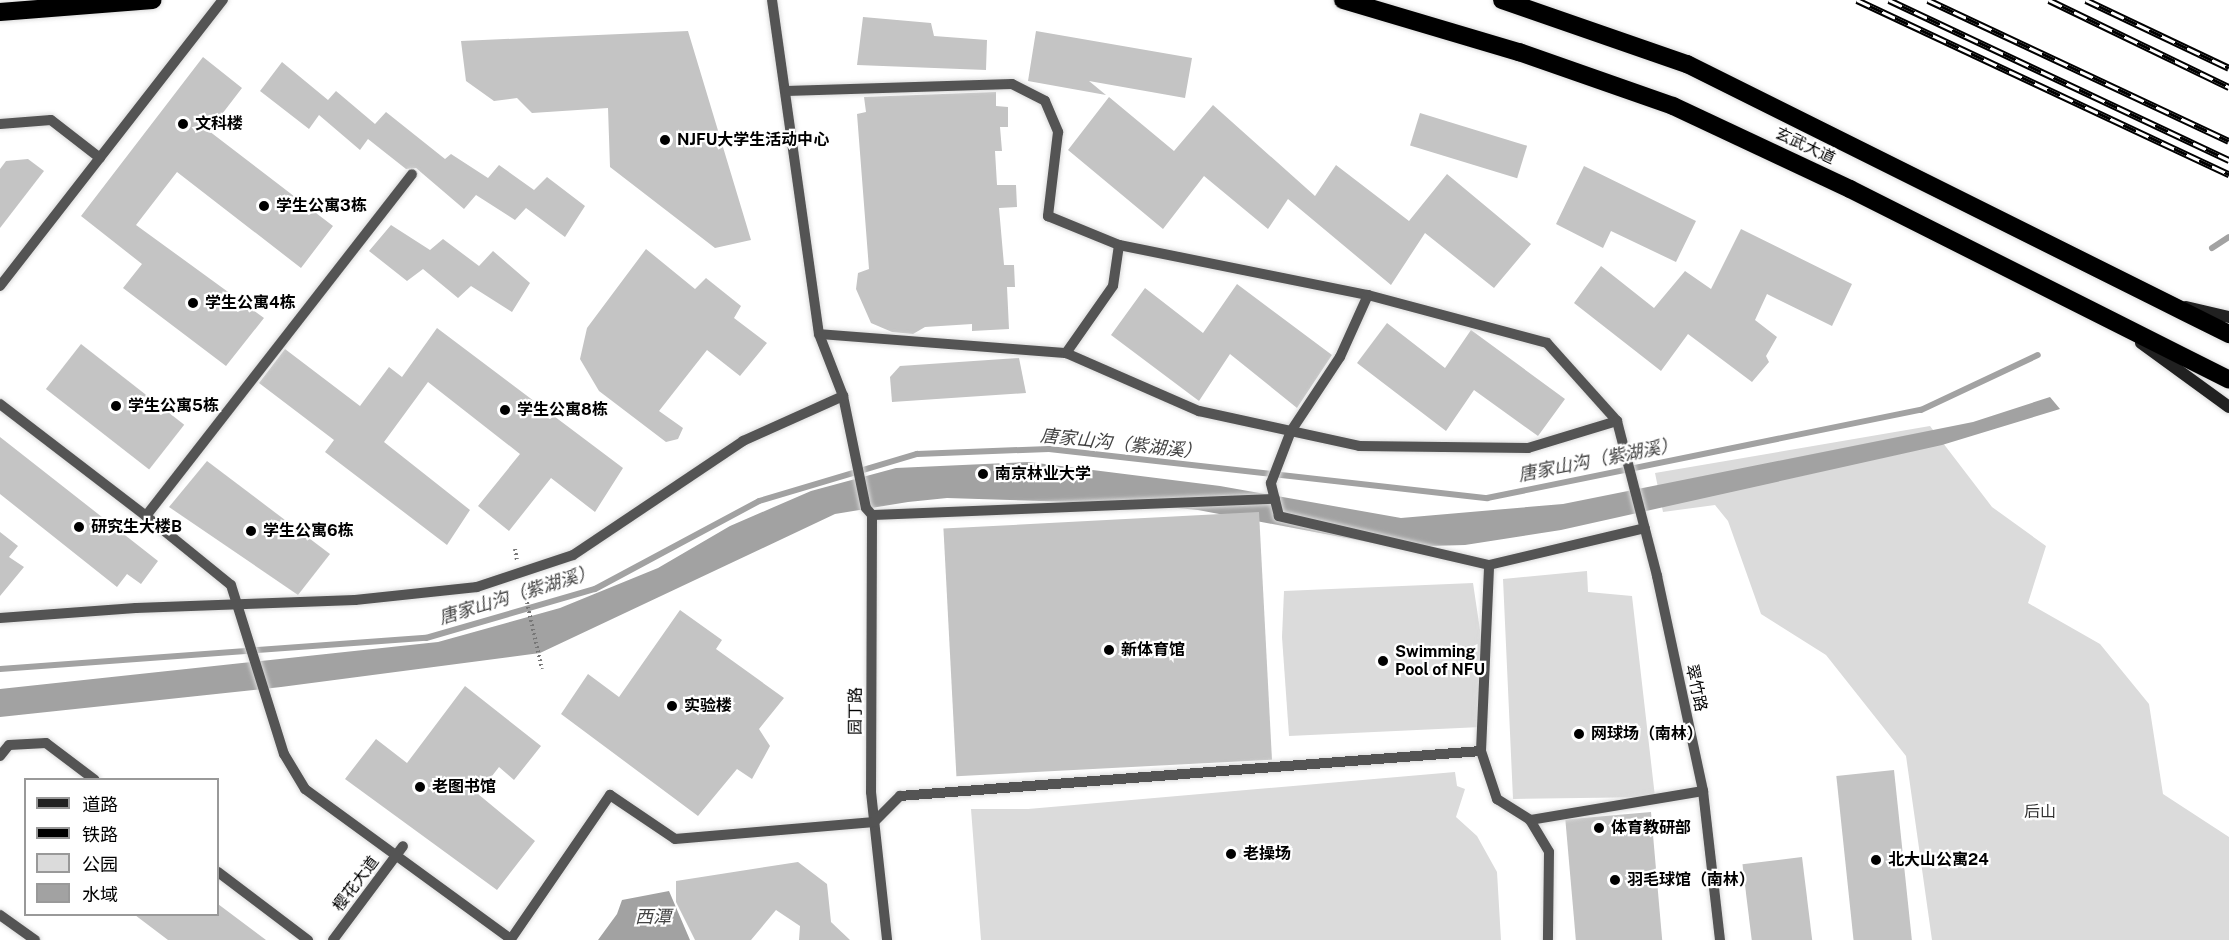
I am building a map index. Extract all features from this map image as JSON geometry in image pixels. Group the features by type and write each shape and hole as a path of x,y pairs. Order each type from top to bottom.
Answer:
{"highway":[{"path":"0,12 153,0"},
{"name":"玄武大道","path":"1342,0 1519,52 1673,106 2106,317 2229,380"},
{"name":"玄武大道","path":"1502,0 1687,64 2229,334"}],"street":[{"path":"2160,300 2229,317"},
{"path":"2106,317 2229,408"}],"lane":[{"path":"0,286 223,0"},
{"name":"园丁路","path":"772,0 819,334 843,396 861,483 872,515 871,792 887,940"},
{"path":"786,91 1012,84 1045,100 1058,132 1048,216 1119,245 1368,295 1547,343 1617,420 1528,448 1359,446 1199,411 1066,353 819,334"},
{"path":"0,124 51,120 100,158"},
{"path":"146,516 412,174"},
{"path":"1066,353 1113,286 1119,245"},
{"path":"1368,295 1340,357 1291,431 1271,483 1279,516 1489,565 1645,528"},
{"path":"0,618 355,600 477,587 573,555 742,441 843,396"},
{"path":"0,404 146,516 231,585 284,754 305,789 394,857 511,939 609,795 675,839 874,822 900,796 1481,751"},
{"name":"翠竹路","path":"1617,420 1645,528 1703,791 1720,940"},
{"path":"872,515 1275,499"},
{"path":"1489,565 1481,751 1497,800 1530,820 1549,852 1548,940"},
{"path":"0,756 9,745 46,743 92,778"},
{"path":"1530,820 1703,791"},
{"name":"樱花大道","path":"333,940 403,846"},
{"path":"219,873 308,940"},
{"path":"0,915 35,940"}],"path":[{"path":"526,597 542,669"}],"green space":[{"name":"后山","path":"1930,426 1992,507 2046,546 2028,603 2100,644 2149,704 2163,794 2229,837 2229,940 1932,940 1906,756 1826,655 1761,614 1728,521 1715,505 1663,512 1655,473"},
{"name":"网球场（南林）","path":"1587,571 1588,592 1632,596 1655,797 1513,799 1503,579"},
{"name":"Swimming Pool of NFU","path":"1473,583 1484,657 1481,727 1289,736 1282,637 1284,591"},
{"name":"老操场","path":"1455,772 1457,786 1465,789 1456,817 1477,836 1497,872 1501,940 981,940 971,809 1028,809"}],"water":[{"path":"2050,397 2060,409 1942,445 1561,530 1465,545 1394,547 1198,510 1135,504 947,498 908,502 835,514 540,653 281,687 0,717 0,689 438,642 560,608 658,568 730,526 811,491 896,468 1029,462 1220,486 1401,518 1563,504 1973,422"},
{"name":"西潭","path":"669,891 690,940 598,940 617,914 622,900"}],"building":[{"path":"863,17 931,23 934,36 987,40 986,70 857,65"},
{"name":"NJFU大学生活动中心","path":"688,31 751,240 715,248 610,167 608,108 532,113 517,98 494,101 466,81 461,41"},
{"path":"1036,31 1192,58 1185,98 1089,81 1106,95 1028,81"},
{"path":"203,57 242,88 209,131 333,226 301,268 177,172 136,225 264,318 226,366 123,288 142,264 81,216"},
{"path":"282,62 328,100 336,91 375,124 386,112 445,159 451,154 488,178 499,165 534,190 547,177 585,206 565,237 526,208 515,220 476,195 464,209 416,168 406,169 368,139 360,150 319,115 309,129 260,91"},
{"path":"996,92 996,106 1008,107 1008,127 1000,127 1002,151 995,151 997,185 1016,185 1017,207 999,208 1004,265 1014,265 1015,287 1007,287 1009,329 972,331 972,324 925,327 913,334 892,332 871,323 856,289 858,273 869,269 857,114 866,112 864,97"},
{"path":"1109,97 1174,151 1213,105 1315,196 1336,165 1409,221 1447,174 1531,244 1494,288 1425,233 1391,285 1288,199 1268,229 1204,176 1163,229 1068,150"},
{"path":"1420,113 1527,146 1517,178 1410,146"},
{"path":"28,159 44,171 0,228 0,169 6,161"},
{"path":"1584,166 1696,221 1676,262 1611,231 1603,248 1556,224"},
{"path":"391,225 430,250 443,239 479,266 493,251 530,283 512,312 471,286 458,298 423,269 407,281 369,251"},
{"path":"1741,229 1852,284 1832,326 1767,294 1755,320 1777,337 1766,356 1769,362 1752,382 1688,334 1661,371 1574,303 1601,266 1654,308 1685,271 1711,289"},
{"path":"646,249 695,289 706,278 741,306 734,318 767,343 740,376 707,350 659,411 683,428 678,439 666,442 599,391 580,359 587,328"},
{"path":"1237,284 1332,355 1297,408 1230,354 1199,401 1111,335 1145,288 1203,333"},
{"path":"1387,323 1445,368 1471,330 1565,399 1538,436 1474,390 1446,431 1357,363"},
{"path":"437,328 623,468 595,512 551,478 509,531 478,506 520,454 428,382 384,442 470,510 447,545 325,452 334,440 259,383 285,349 360,406 389,367 402,377"},
{"name":"学生公寓5栋","path":"81,344 184,425 149,470 46,389"},
{"path":"1019,358 1026,393 892,402 890,377 900,366"},
{"name":"研究生大楼B","path":"0,437 158,561 141,584 127,574 117,587 0,494"},
{"name":"学生公寓6栋","path":"207,461 330,554 298,595 169,507"},
{"name":"新体育馆","path":"1259,512 1272,760 956,776 943,529"},
{"path":"0,532 18,546 9,557 24,567 0,596"},
{"name":"实验楼","path":"680,610 722,640 716,649 784,698 759,729 770,746 752,779 737,769 698,816 561,714 588,674 619,697"},
{"name":"老图书馆","path":"465,686 541,746 514,780 499,767 478,794 535,841 497,890 345,779 376,739 407,763"},
{"name":"北大山公寓24","path":"1894,770 1912,940 1854,940 1836,776"},
{"name":"羽毛球馆（南林）","path":"1651,812 1662,940 1576,940 1565,819"},
{"path":"1802,857 1812,940 1752,940 1742,864"},
{"path":"798,862 827,884 831,922 850,940 799,940 800,926 776,910 751,940 695,940 676,902 676,881"},
{"path":"219,905 266,940 168,940 136,916 219,916"}],"waterway":[{"name":"唐家山沟（紫湖溪）","path":"2212,248 2229,237"},
{"name":"唐家山沟（紫湖溪）","path":"0,669 426,638 595,589 759,501 917,454 1049,449 1487,498 1921,410 2038,355"}],"railway":[{"path":"1857,0 2229,174"},
{"path":"1889,0 2229,160"},
{"path":"1928,0 2229,141"},
{"path":"2049,0 2229,87"},
{"path":"2086,0 2229,68"}],"place":[{"name":"文科楼","path":"183,124"},
{"name":"NJFU大学生活动中心","path":"665,140"},
{"name":"学生公寓3栋","path":"264,206"},
{"name":"学生公寓4栋","path":"193,303"},
{"name":"学生公寓5栋","path":"116,406"},
{"name":"学生公寓8栋","path":"505,410"},
{"name":"南京林业大学","path":"983,474"},
{"name":"研究生大楼B","path":"79,527"},
{"name":"学生公寓6栋","path":"251,531"},
{"name":"新体育馆","path":"1109,650"},
{"name":"Swimming Pool of NFU","path":"1383,661"},
{"name":"实验楼","path":"672,706"},
{"name":"网球场（南林）","path":"1579,734"},
{"name":"老图书馆","path":"420,787"},
{"name":"体育教研部","path":"1599,828"},
{"name":"老操场","path":"1231,854"},
{"name":"北大山公寓24","path":"1876,860"},
{"name":"羽毛球馆（南林）","path":"1615,880"}]}
